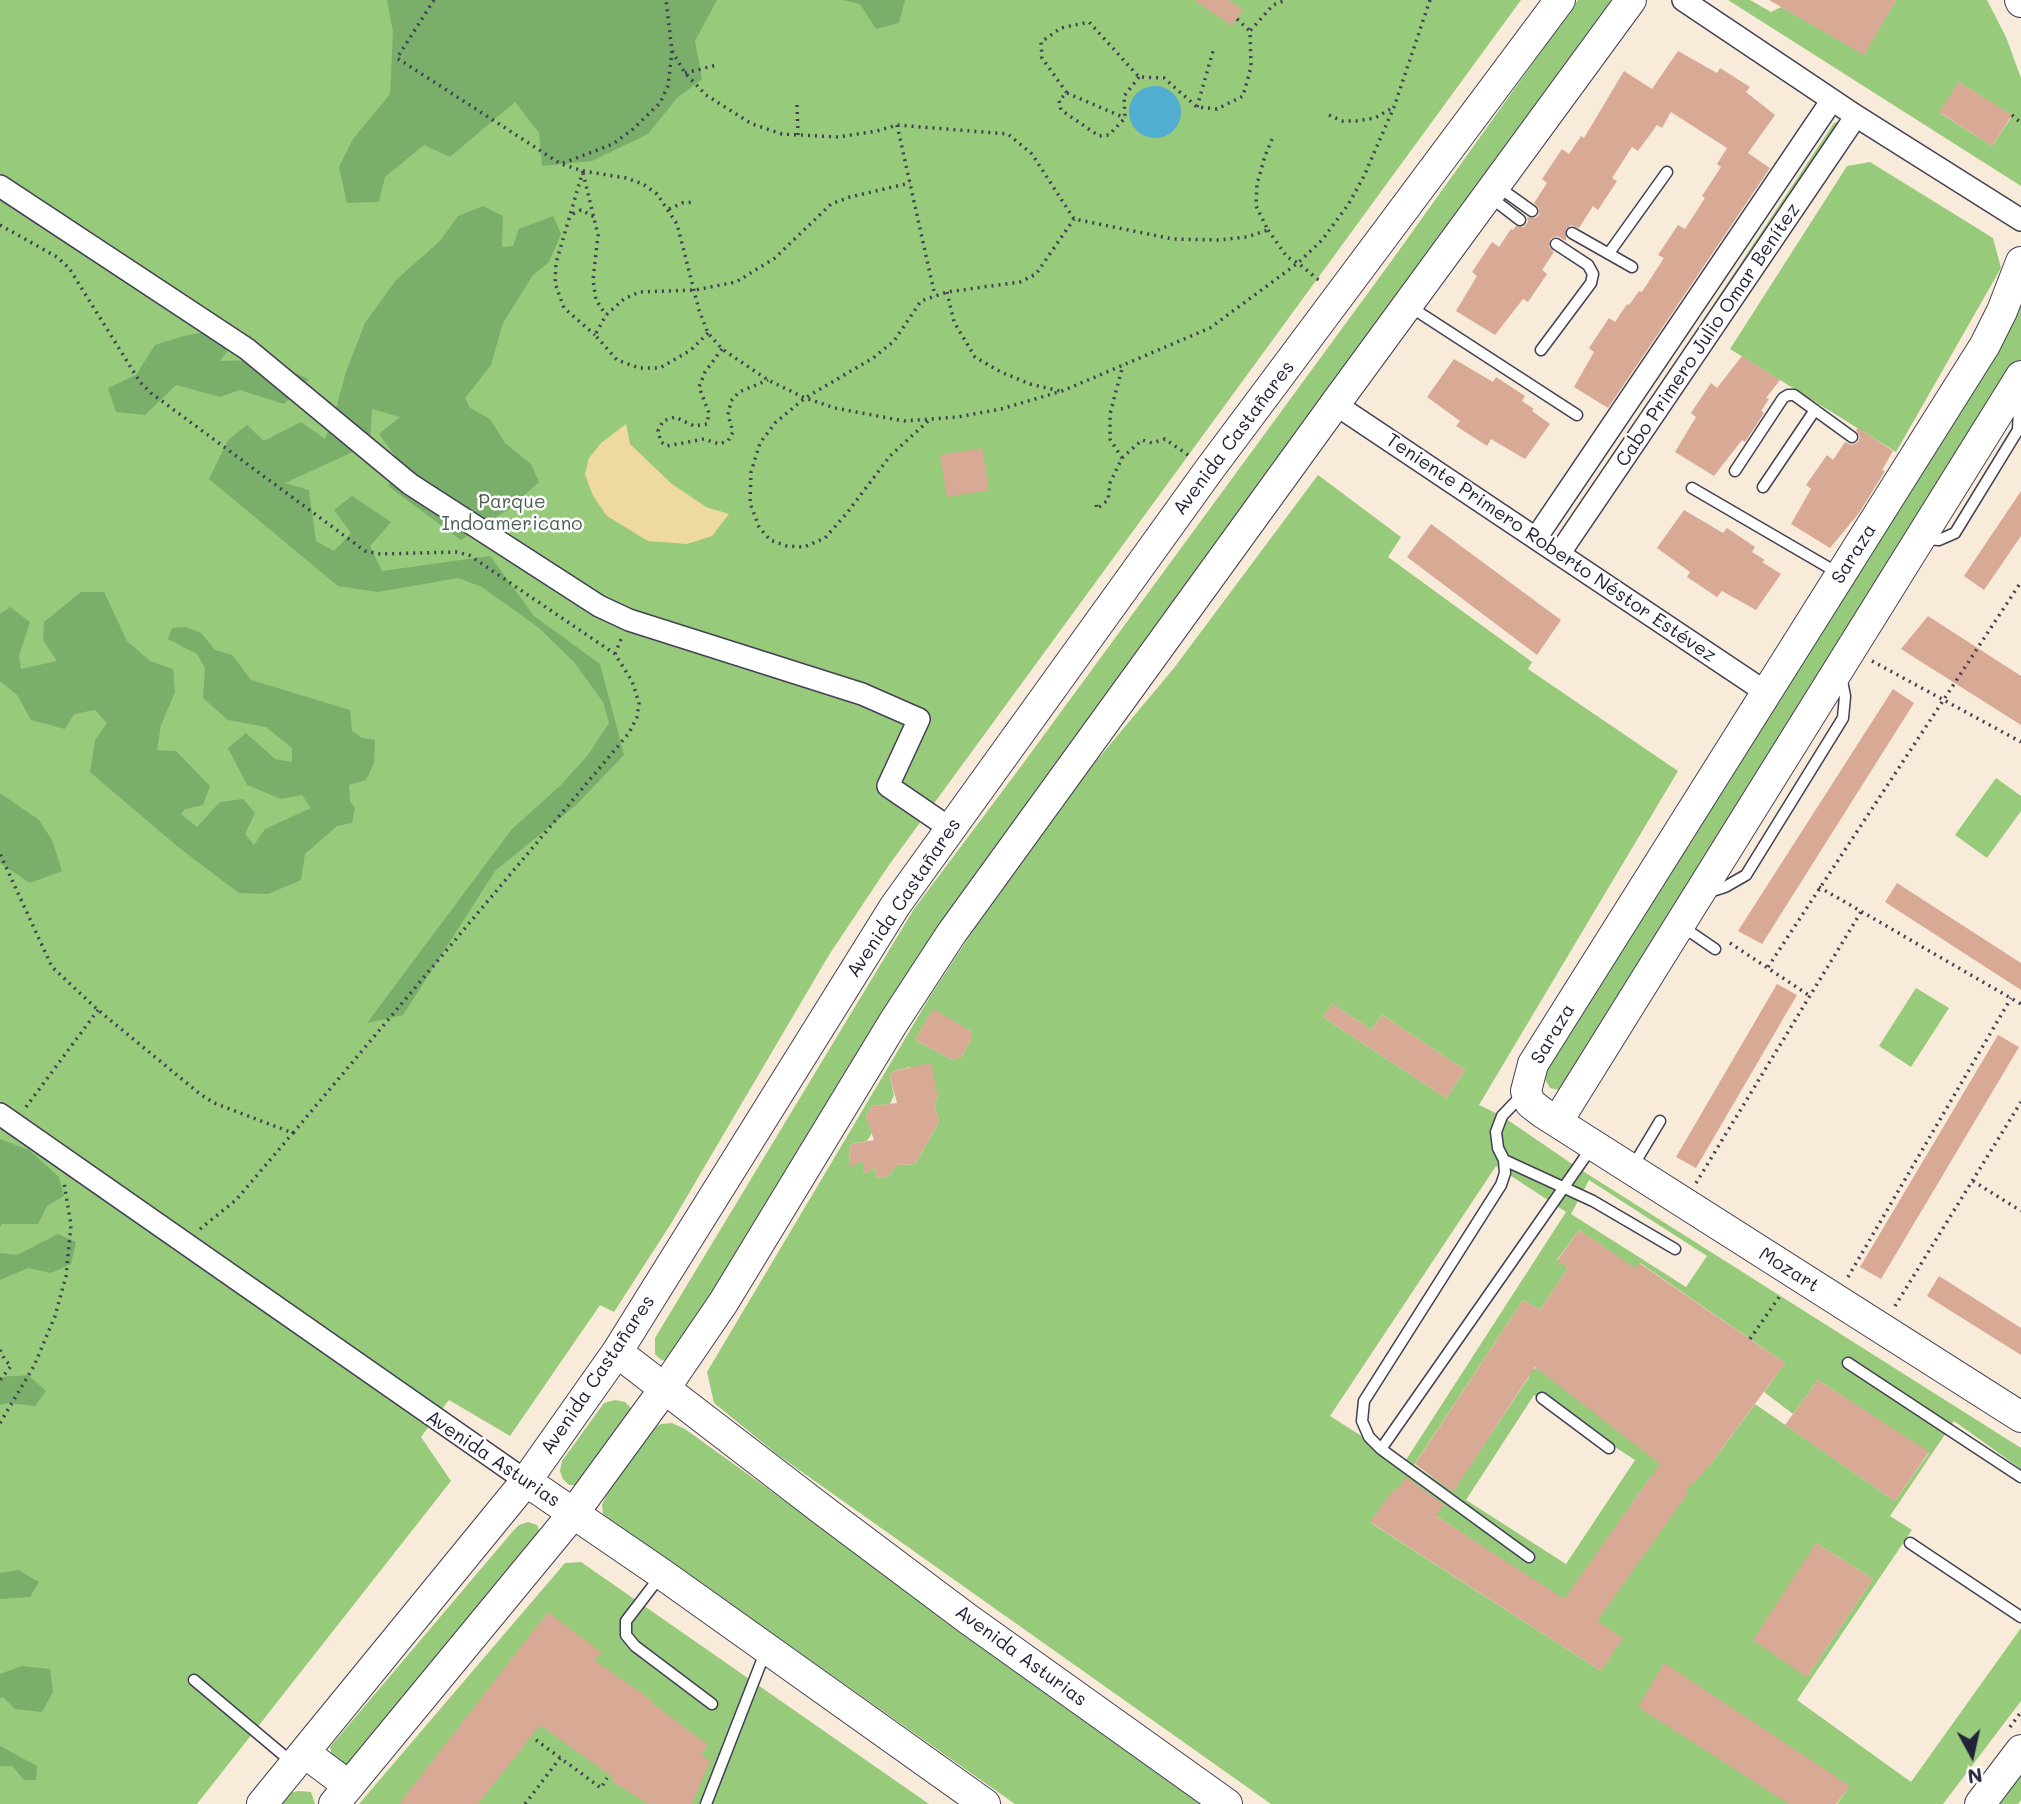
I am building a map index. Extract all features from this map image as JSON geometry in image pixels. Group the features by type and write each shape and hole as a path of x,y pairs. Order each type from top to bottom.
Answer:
{"main road":[{"name":"Avenida Castañares","path":"261,1804 526,1481 617,1352 895,906 1201,481 1560,0"},
{"path":"300,1759 341,1795 573,1514 723,1303 892,1023 951,934 1631,0"},
{"name":"Saraza","path":"1530,1077 1842,575 1900,470 1989,337 2021,262"},
{"path":"1530,1077 1530,1102 1557,1122 2017,383"},
{"name":"Mozart","path":"1557,1122 2021,1417"},
{"name":"Avenida Asturias","path":"617,1352 968,1619 1227,1804"},
{"name":"Avenida Asturias","path":"526,1481 662,1574 985,1804"},
{"path":"1980,1804 2021,1750"}],"street":[{"path":"1682,0 1856,116 2021,220"},
{"name":"Cabo Primero Julio Omar Benítez","path":"1536,538 1832,100"},
{"name":"Cabo Primero Julio Omar Benítez","path":"1559,554 1856,116"},
{"path":"0,186 247,349 410,484 599,606 629,620 862,694 919,719 888,786 951,829"},
{"name":"Teniente Primero Roberto Néstor Estévez","path":"1335,404 1767,693"},
{"name":"Avenida Asturias","path":"7,1119 526,1481"}],"lane":[{"path":"1609,253 1667,172"},
{"path":"1491,190 1532,211"},
{"path":"1491,190 1520,220"},
{"path":"1572,233 1632,267"},
{"path":"1541,350 1591,283 1593,274 1588,265 1556,244"},
{"path":"1407,305 1577,415"},
{"path":"1735,471 1788,394 1794,395 1852,437"},
{"path":"1763,487 1815,410"},
{"path":"1692,488 1842,575"},
{"path":"1679,925 1716,949"},
{"path":"1529,1557 1381,1449 1369,1437 1362,1421 1364,1401 1497,1192 1505,1173 1496,1132 1503,1116 1530,1077"},
{"path":"1631,1169 1660,1121"},
{"path":"1381,1449 1594,1144"},
{"path":"1504,1160 1593,1201 1675,1249"},
{"path":"1848,1363 2021,1477"},
{"path":"1542,1398 1609,1448"},
{"path":"1910,1543 2021,1617"},
{"path":"662,1574 626,1621 626,1634 635,1646 712,1704"},
{"path":"706,1804 767,1648"},
{"path":"194,1680 300,1759"}],"path":[{"path":"434,0 397,58 561,164 643,184 657,194 677,224 708,333 722,349 768,380 805,398 867,415 904,421 1001,409 1062,391 1210,328 1298,262 1321,240 1348,205 1364,176 1394,107 1430,0"},
{"path":"561,164 613,144 634,129 654,109 668,86 672,51 666,0"},
{"path":"1268,0 1273,5"},
{"path":"1125,118 1066,93 1042,58 1041,42 1061,28 1089,22 1139,77 1164,78 1197,107 1217,108 1243,96 1251,67 1250,31 1273,5 1286,0"},
{"path":"1237,19 1250,31"},
{"path":"672,51 685,73 706,95 752,124 782,134 838,137 897,125 1008,134 1032,154 1074,219 1173,239 1219,240 1247,237 1268,230"},
{"path":"1197,107 1213,51"},
{"path":"685,73 717,65"},
{"path":"1066,93 1059,100 1061,110 1099,136 1109,135 1125,118 1124,96 1139,77"},
{"path":"797,105 798,135"},
{"path":"1329,115 1342,121 1356,121 1375,118 1394,107"},
{"path":"2012,115 2021,123"},
{"path":"897,125 935,296"},
{"path":"1273,137 1257,184 1256,206 1268,230 1287,257 1298,262 1339,296"},
{"path":"583,171 556,263 555,283 565,308 595,335 617,360 639,368 660,368 691,351 708,333"},
{"path":"583,171 598,235 593,280 596,300 606,315"},
{"path":"595,335 606,315 624,299 639,292 695,290 736,282 775,258 831,204 910,183"},
{"path":"669,209 682,203 694,202"},
{"path":"571,215 581,210 596,218"},
{"path":"928,420 890,456 825,538 804,547 787,546 770,540 759,527 750,503 751,472 761,443 775,423 805,398 873,358 894,341 921,301 947,292 1020,282 1036,274 1074,219"},
{"path":"0,225 57,257 69,268 140,382 151,393 365,551 380,554 456,552 469,555 615,654 632,681 639,703 637,717 629,733 236,1200 181,1241"},
{"path":"947,292 954,322 975,357 1030,384 1062,391"},
{"path":"722,349 705,372 699,387 709,413 707,424 694,426 675,417 663,421 658,430 661,442 667,446 704,439 719,444 728,441 733,432 728,415 732,401 739,392 768,380"},
{"path":"1122,458 1110,439 1110,414 1123,365"},
{"path":"1096,505 1097,509 1108,500 1110,483 1122,458 1142,440 1152,443 1165,439"},
{"path":"1768,967 2021,582"},
{"path":"1845,658 1945,701 2021,742"},
{"path":"0,854 52,967 98,1010 214,1103 293,1133"},
{"path":"1819,887 2021,1004"},
{"path":"1684,1203 1861,912"},
{"path":"1721,937 1810,996"},
{"path":"1835,1300 2011,998"},
{"path":"7,1119 98,1010"},
{"path":"1881,1329 2021,1102"},
{"path":"0,1423 34,1366 55,1316 66,1276 71,1226 57,1154"},
{"path":"1973,1181 2021,1211"},
{"path":"1750,1339 1795,1274"},
{"path":"0,1350 3,1360 11,1366 0,1380"},
{"path":"536,1740 601,1788 607,1778"},
{"path":"525,1804 561,1758"}],"green space":[{"name":"Parque Indoamericano","path":"0,0 1521,0 889,865 829,955 672,1222 614,1312 600,1305 510,1436 449,1400 421,1437 451,1481 197,1804 0,1804"},
{"path":"387,0 717,0 695,41 702,79 677,98 648,134 592,161 542,166 539,133 515,102 450,157 424,145 385,177 379,202 347,203 339,167 353,139 390,94 393,32"},
{"path":"843,0 905,0 899,23 876,29 860,4"},
{"path":"1578,0 1622,0 971,888 687,1349 668,1362 660,1359 655,1354 655,1338 914,909 1390,263"},
{"path":"1728,0 1750,0 1771,12 1781,7 1864,54 1896,0 1987,0 2006,37 2021,78 2021,186","holes":["1959,82 2012,116 1992,146 1940,113"]},
{"path":"1837,122 1839,126 1562,532 1834,123"},
{"path":"1870,162 1993,238 2001,268 1896,452 1730,349 1847,166"},
{"path":"483,206 503,216 502,247 513,246 519,229 553,216 561,234 549,262 533,275 503,323 491,365 465,398 470,408 490,419 505,443 531,464 539,482 509,509 461,540 388,486 400,463 379,434 400,417 372,409 370,444 285,483 309,490 316,541 334,551 351,533 334,510 352,496 391,522 370,546 382,571 490,556 534,616 600,664 624,755 575,806 495,871 403,1015 367,1023 512,829 560,786 588,755 609,723 603,702 574,662 539,628 482,587 458,578 378,592 338,586 209,479 228,440 247,425 264,441 301,422 325,439 365,323 396,280 440,241 458,216"},
{"path":"2021,302 2021,364 1567,1086 1559,1090 1550,1088 1542,1074"},
{"path":"218,330 235,341 220,361 263,360 309,379 284,404 240,390 220,397 176,385 145,415 116,412 108,388 136,375 155,345"},
{"path":"1318,475 1401,537 1388,557 1532,662 1528,669 1678,771 1479,1105 1502,1116 1578,1168 2021,1448 2021,1469 1954,1421 1890,1516 1912,1530 1797,1700 1911,1782 2021,1628 2021,1701 1943,1804 1837,1804 1849,1787 1789,1804 1271,1804 778,1455 714,1403 707,1372 931,995 1041,827 1174,668","holes":["1332,1004 1372,1030 1382,1015 1465,1070 1446,1098 1323,1017","933,1010 972,1032 972,1038 961,1057 953,1060 915,1040","910,1067 914,1078 938,1097 934,1103 939,1122 915,1164 896,1165 889,1176 877,1178 875,1168 863,1174 863,1161 850,1166 849,1150 852,1144 867,1141 872,1133 866,1116 872,1106 890,1104 894,1095 890,1077 893,1071","1496,1166 1566,1212 1404,1463 1330,1416","1589,1180 1707,1256 1686,1287 1571,1214","1579,1230 1621,1259 1535,1369 1525,1363 1529,1377 1453,1491 1414,1465 1523,1300 1540,1310 1568,1268 1557,1260","1640,1263 1785,1363 1764,1392 1793,1414 1818,1380 1929,1453 1895,1501 1755,1404 1713,1461 1622,1286","1534,1395 1635,1460 1566,1564 1466,1500","1663,1476 1687,1493 1580,1578 1650,1478","1395,1489 1622,1638 1601,1671 1371,1523","1816,1543 1873,1579 1807,1677"]},
{"path":"81,592 104,592 127,641 150,661 173,669 175,692 161,725 157,750 176,751 210,786 203,805 185,809 181,814 197,827 220,802 243,799 255,813 245,834 254,845 265,829 311,808 302,795 281,799 247,785 228,748 246,733 275,759 292,762 292,748 266,727 228,720 203,698 205,668 197,654 168,639 172,628 186,627 201,633 215,650 232,655 251,680 350,710 352,731 362,738 375,740 374,763 366,780 349,785 350,801 355,808 352,823 337,826 305,854 301,880 268,894 239,893 178,847 90,772 95,740 107,723 95,710 74,714 65,729 31,720 18,696 0,681 0,614 10,607 30,622 19,656 21,669 57,661 43,640 44,622"},
{"path":"1996,778 2021,796 2021,811 1987,858 1955,835"},
{"path":"0,793 39,820 52,840 62,871 30,883 0,863"},
{"path":"1916,988 1949,1008 1911,1067 1879,1046"},
{"path":"0,1139 29,1150 59,1177 64,1196 47,1206 38,1224 2,1224 0,1227"},
{"path":"58,1234 76,1242 71,1264 51,1273 28,1268 0,1280 0,1253 17,1255"},
{"path":"28,1375 46,1391 35,1406 8,1403 0,1405 0,1377"},
{"path":"615,1400 625,1402 632,1409 581,1485 569,1485 560,1471 562,1461 604,1403"},
{"path":"672,1423 685,1429 1206,1804 1015,1804 615,1523 603,1514 602,1505 612,1483 651,1430 661,1424"},
{"path":"528,1522 537,1525 540,1532 349,1764 338,1764 330,1747 513,1531"},
{"path":"581,1562 929,1804 359,1804 565,1563"},
{"path":"18,1570 39,1582 30,1597 0,1599 0,1573"},
{"path":"22,1666 50,1669 53,1692 42,1712 15,1709 3,1697 0,1698 0,1674"},
{"path":"0,1746 37,1766 36,1780 24,1780 12,1766 0,1766"},
{"path":"2021,1775 2021,1800 2018,1804 1999,1804"},
{"path":"311,1792 315,1804 279,1804 288,1793"}],"sand":[{"path":"626,424 630,444 672,484 706,507 729,514 712,536 687,544 648,541 607,516 593,496 585,474 589,458 601,443"}],"water":[{"path":"1155,86 1165,88 1173,94 1179,102 1179,122 1173,130 1165,136 1155,138 1145,136 1137,130 1131,122 1129,112 1131,102 1137,94 1145,88"}],"building":[{"path":"1194,0 1229,0 1243,10 1232,26"},
{"path":"1769,0 1896,0 1864,55"},
{"path":"1678,51 1717,73 1720,68 1750,87 1746,92 1775,115 1748,153 1770,168 1608,408 1574,387 1594,352 1589,348 1609,318 1615,322 1627,304 1629,305 1639,291 1642,292 1664,258 1658,255 1678,225 1685,229 1705,198 1702,196 1721,167 1717,164 1727,148 1671,112 1662,128 1657,125 1638,151 1632,147 1612,178 1617,181 1598,210 1593,206 1579,228 1571,225 1566,229 1566,241 1557,236 1550,239 1549,247 1554,252 1542,270 1547,274 1528,302 1523,299 1495,335 1456,311 1477,276 1472,272 1492,242 1499,247 1511,229 1516,226 1524,227 1528,222 1527,217 1535,218 1539,215 1539,208 1534,203 1547,183 1542,179 1562,149 1569,154 1581,136 1584,138 1624,71 1652,89"},
{"path":"1959,82 2012,115 1992,146 1939,112"},
{"path":"1742,356 1780,380 1766,398 1769,399 1761,411 1764,413 1745,442 1742,440 1714,476 1675,452 1696,417 1691,413 1711,383 1717,388"},
{"path":"1454,359 1493,382 1496,377 1525,396 1522,401 1550,424 1525,459 1491,439 1487,446 1456,426 1460,421 1427,397"},
{"path":"1858,428 1893,451 1882,470 1885,471 1859,513 1830,548 1791,524 1811,489 1806,485 1827,455 1833,460 1845,442 1852,445 1858,442"},
{"path":"982,448 989,490 947,497 940,455"},
{"path":"2021,491 2021,536 1984,590 1964,576"},
{"path":"1684,510 1723,533 1727,528 1755,547 1752,552 1781,574 1756,610 1722,591 1717,597 1687,577 1690,572 1657,548"},
{"path":"1431,524 1561,620 1537,655 1407,557"},
{"path":"1928,616 2021,676 2021,725 1901,649"},
{"path":"1893,689 1914,703 1762,944 1738,931"},
{"path":"1897,883 2021,963 2021,990 1885,902"},
{"path":"1777,984 1797,995 1696,1168 1676,1157"},
{"path":"1332,1004 1372,1030 1382,1015 1465,1070 1446,1098 1323,1017"},
{"path":"933,1009 972,1032 972,1038 961,1057 953,1060 915,1040"},
{"path":"1998,1035 2019,1047 1881,1279 1860,1267"},
{"path":"931,1063 938,1097 934,1103 939,1122 915,1164 896,1165 889,1176 877,1178 875,1168 863,1174 863,1161 850,1167 849,1150 852,1144 874,1140 866,1116 872,1106 897,1103 890,1077 893,1071"},
{"path":"1579,1230 1635,1268 1639,1263 1785,1363 1710,1465 1685,1492 1688,1493 1597,1621 1623,1638 1601,1671 1370,1522 1406,1477 1444,1505 1436,1516 1564,1599 1660,1464 1535,1367 1453,1492 1415,1464 1523,1300 1540,1310 1568,1268 1557,1261"},
{"path":"1939,1276 2021,1328 2021,1355 1927,1296"},
{"path":"1818,1380 1929,1452 1895,1501 1785,1425"},
{"path":"1816,1543 1873,1579 1807,1677 1753,1640"},
{"path":"548,1612 602,1653 594,1660 653,1701 652,1703 708,1745 701,1755 710,1761 692,1804 648,1804 612,1781 614,1778 540,1725 478,1804 399,1804"},
{"path":"1664,1663 1850,1786 1836,1804 1789,1804 1638,1707"}]}
